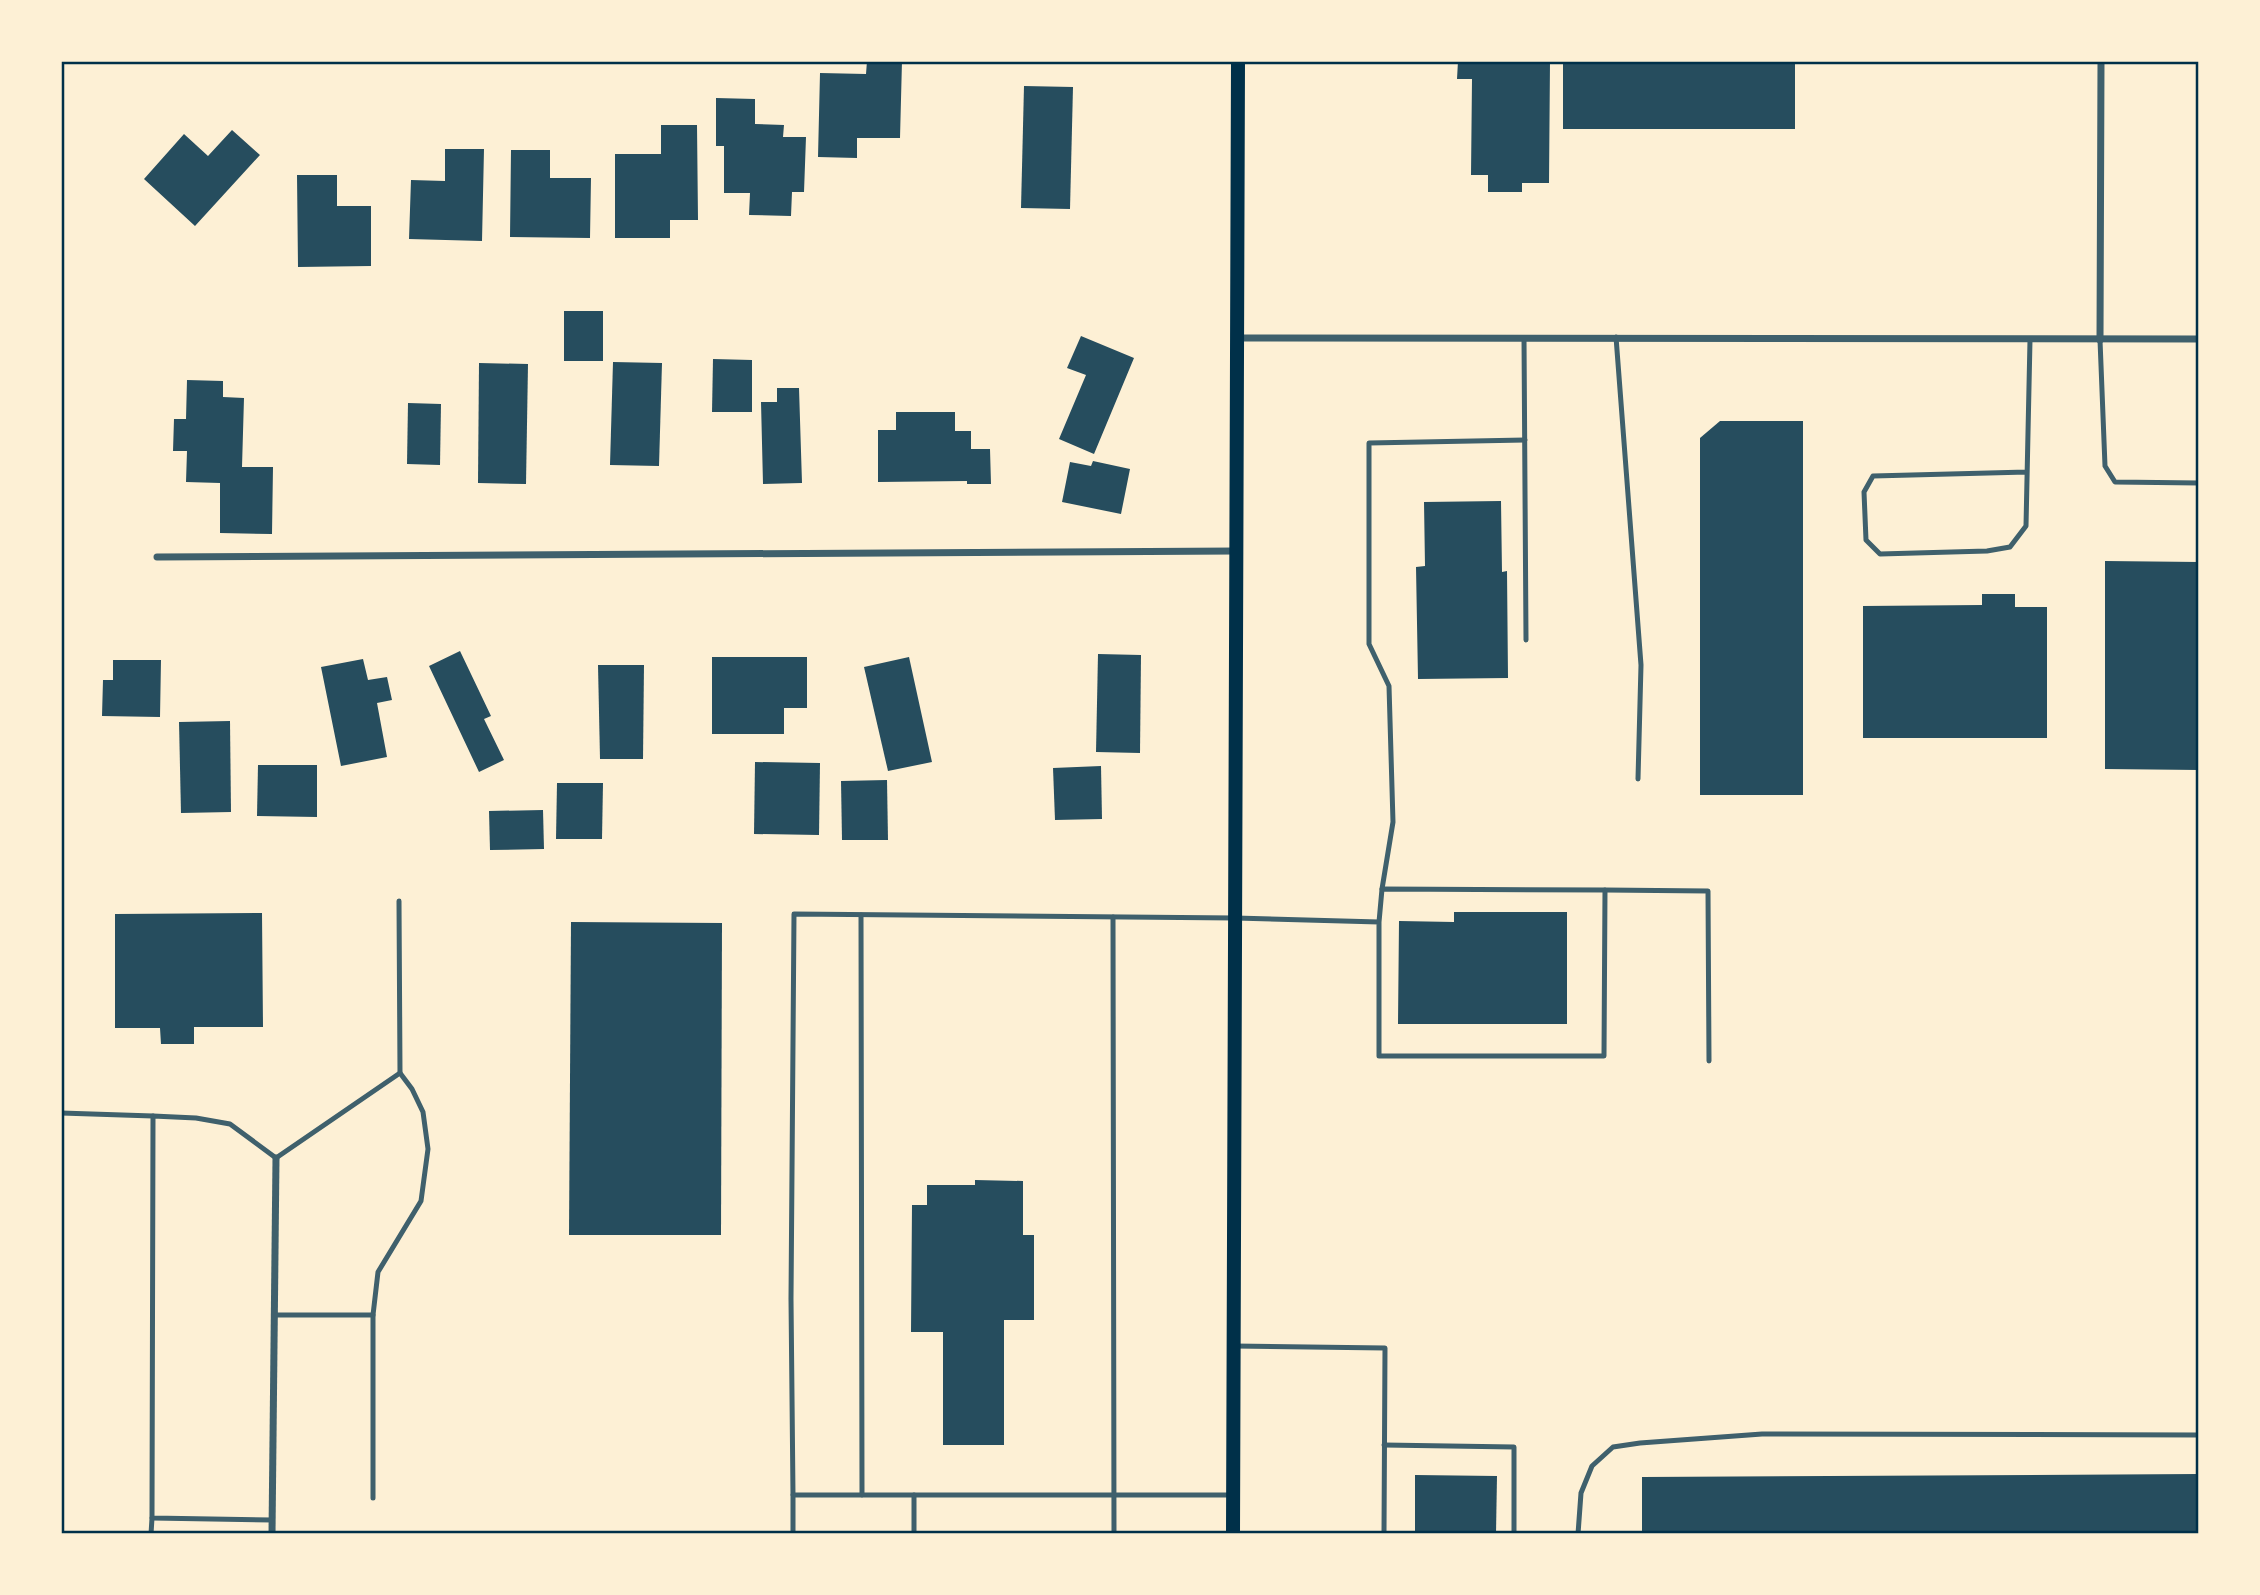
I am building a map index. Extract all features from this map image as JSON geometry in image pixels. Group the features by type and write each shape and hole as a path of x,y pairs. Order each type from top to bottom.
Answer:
{"main road":[{"path":"1233,1534 1238,61"}],"street":[{"path":"2100,340 2101,61"},
{"path":"1237,338 2199,339"},
{"path":"157,557 1236,551"},
{"path":"272,1534 276,1158"}],"lane":[{"path":"1616,337 1642,665 1638,779"},
{"path":"1524,338 1525,640"},
{"path":"2027,472 1873,476 1864,492 1867,540 1880,554 1987,551 2010,547 2026,526 2030,340"},
{"path":"2100,340 2105,466 2115,482 2199,483"},
{"path":"1525,440 1369,443 1368,644 1389,686 1393,822 1379,922 1379,1056 1604,1055 1605,890"},
{"path":"1382,889 1708,891 1709,1061"},
{"path":"373,1498 373,1315 378,1272 421,1201 428,1149 423,1112 412,1089 400,1073 399,901"},
{"path":"793,1534 791,1299 794,914 1379,922"},
{"path":"861,915 862,1495"},
{"path":"1113,917 1114,1534"},
{"path":"61,1114 196,1118 230,1124 276,1158 400,1073"},
{"path":"151,1534 153,1116"},
{"path":"274,1315 373,1315"},
{"path":"1234,1346 1385,1348 1384,1534"},
{"path":"1578,1534 1581,1493 1592,1466 1613,1447 1762,1434 2199,1435"},
{"path":"1384,1445 1514,1447 1514,1534"},
{"path":"793,1495 1233,1495"},
{"path":"914,1495 914,1534"},
{"path":"152,1518 272,1520"}],"building":[{"path":"867,61 902,61 900,138 857,138 857,158 818,157 820,73 866,74"},
{"path":"1458,61 1550,61 1549,183 1522,183 1522,192 1488,192 1488,175 1471,175 1472,79 1457,79"},
{"path":"1563,61 1795,61 1795,129 1563,129"},
{"path":"1024,86 1073,87 1070,209 1021,208"},
{"path":"716,98 755,99 755,124 784,125 783,137 806,137 804,192 792,192 791,216 749,215 750,193 724,193 724,146 716,146"},
{"path":"661,125 697,125 698,220 670,220 670,238 615,238 615,154 661,154"},
{"path":"232,130 260,155 195,226 144,179 184,134 208,156"},
{"path":"445,149 484,149 482,241 409,239 411,180 445,181"},
{"path":"511,150 550,150 550,178 591,178 590,238 510,237"},
{"path":"297,175 337,175 337,206 371,206 371,266 298,267"},
{"path":"564,311 603,311 603,361 564,361"},
{"path":"1081,336 1134,358 1094,454 1059,439 1086,375 1067,368"},
{"path":"713,359 752,360 752,412 712,412"},
{"path":"613,362 662,363 659,466 610,465"},
{"path":"479,363 528,364 526,484 478,483"},
{"path":"187,380 223,381 223,397 244,398 242,467 273,467 272,534 220,533 220,483 186,482 187,451 173,451 174,419 186,419"},
{"path":"777,388 799,388 802,483 763,484 761,402 777,402"},
{"path":"408,403 441,404 440,465 407,464"},
{"path":"896,412 955,412 955,431 971,431 971,449 990,449 991,484 967,484 967,481 878,482 878,430 896,430"},
{"path":"1720,421 1803,421 1803,795 1700,795 1700,438"},
{"path":"1093,461 1130,469 1121,514 1062,502 1070,462 1091,466"},
{"path":"1501,501 1502,572 1507,571 1508,678 1418,679 1416,567 1425,566 1424,502"},
{"path":"2105,561 2199,562 2199,770 2105,769"},
{"path":"1982,594 2015,594 2015,607 2047,607 2047,738 1863,738 1863,606 1982,605"},
{"path":"460,651 491,716 484,719 504,760 479,772 429,666"},
{"path":"1098,654 1141,655 1140,753 1096,752"},
{"path":"712,657 807,657 807,708 784,708 784,734 712,734"},
{"path":"909,657 932,762 888,771 864,667"},
{"path":"363,659 368,680 387,677 392,700 377,703 387,757 341,766 321,667"},
{"path":"113,660 161,660 160,717 102,716 103,680 113,680"},
{"path":"598,665 644,665 643,759 600,759"},
{"path":"230,721 231,812 181,813 179,722"},
{"path":"755,762 820,763 819,835 754,834"},
{"path":"258,765 317,765 317,817 257,816"},
{"path":"1101,766 1102,819 1055,820 1053,768"},
{"path":"887,780 888,840 842,840 841,781"},
{"path":"557,783 603,783 602,839 556,839"},
{"path":"543,810 544,849 490,850 489,811"},
{"path":"1454,912 1567,912 1567,1024 1398,1024 1399,921 1454,922"},
{"path":"262,913 263,1027 194,1027 194,1044 161,1044 160,1028 115,1028 115,914"},
{"path":"571,922 722,923 721,1235 569,1235"},
{"path":"975,1180 1023,1181 1023,1235 1034,1235 1034,1320 1004,1320 1004,1445 943,1445 943,1332 911,1332 912,1205 927,1205 927,1185 975,1185"},
{"path":"2199,1474 2199,1534 1642,1534 1642,1477"},
{"path":"1415,1475 1497,1476 1496,1534 1415,1534"}]}
